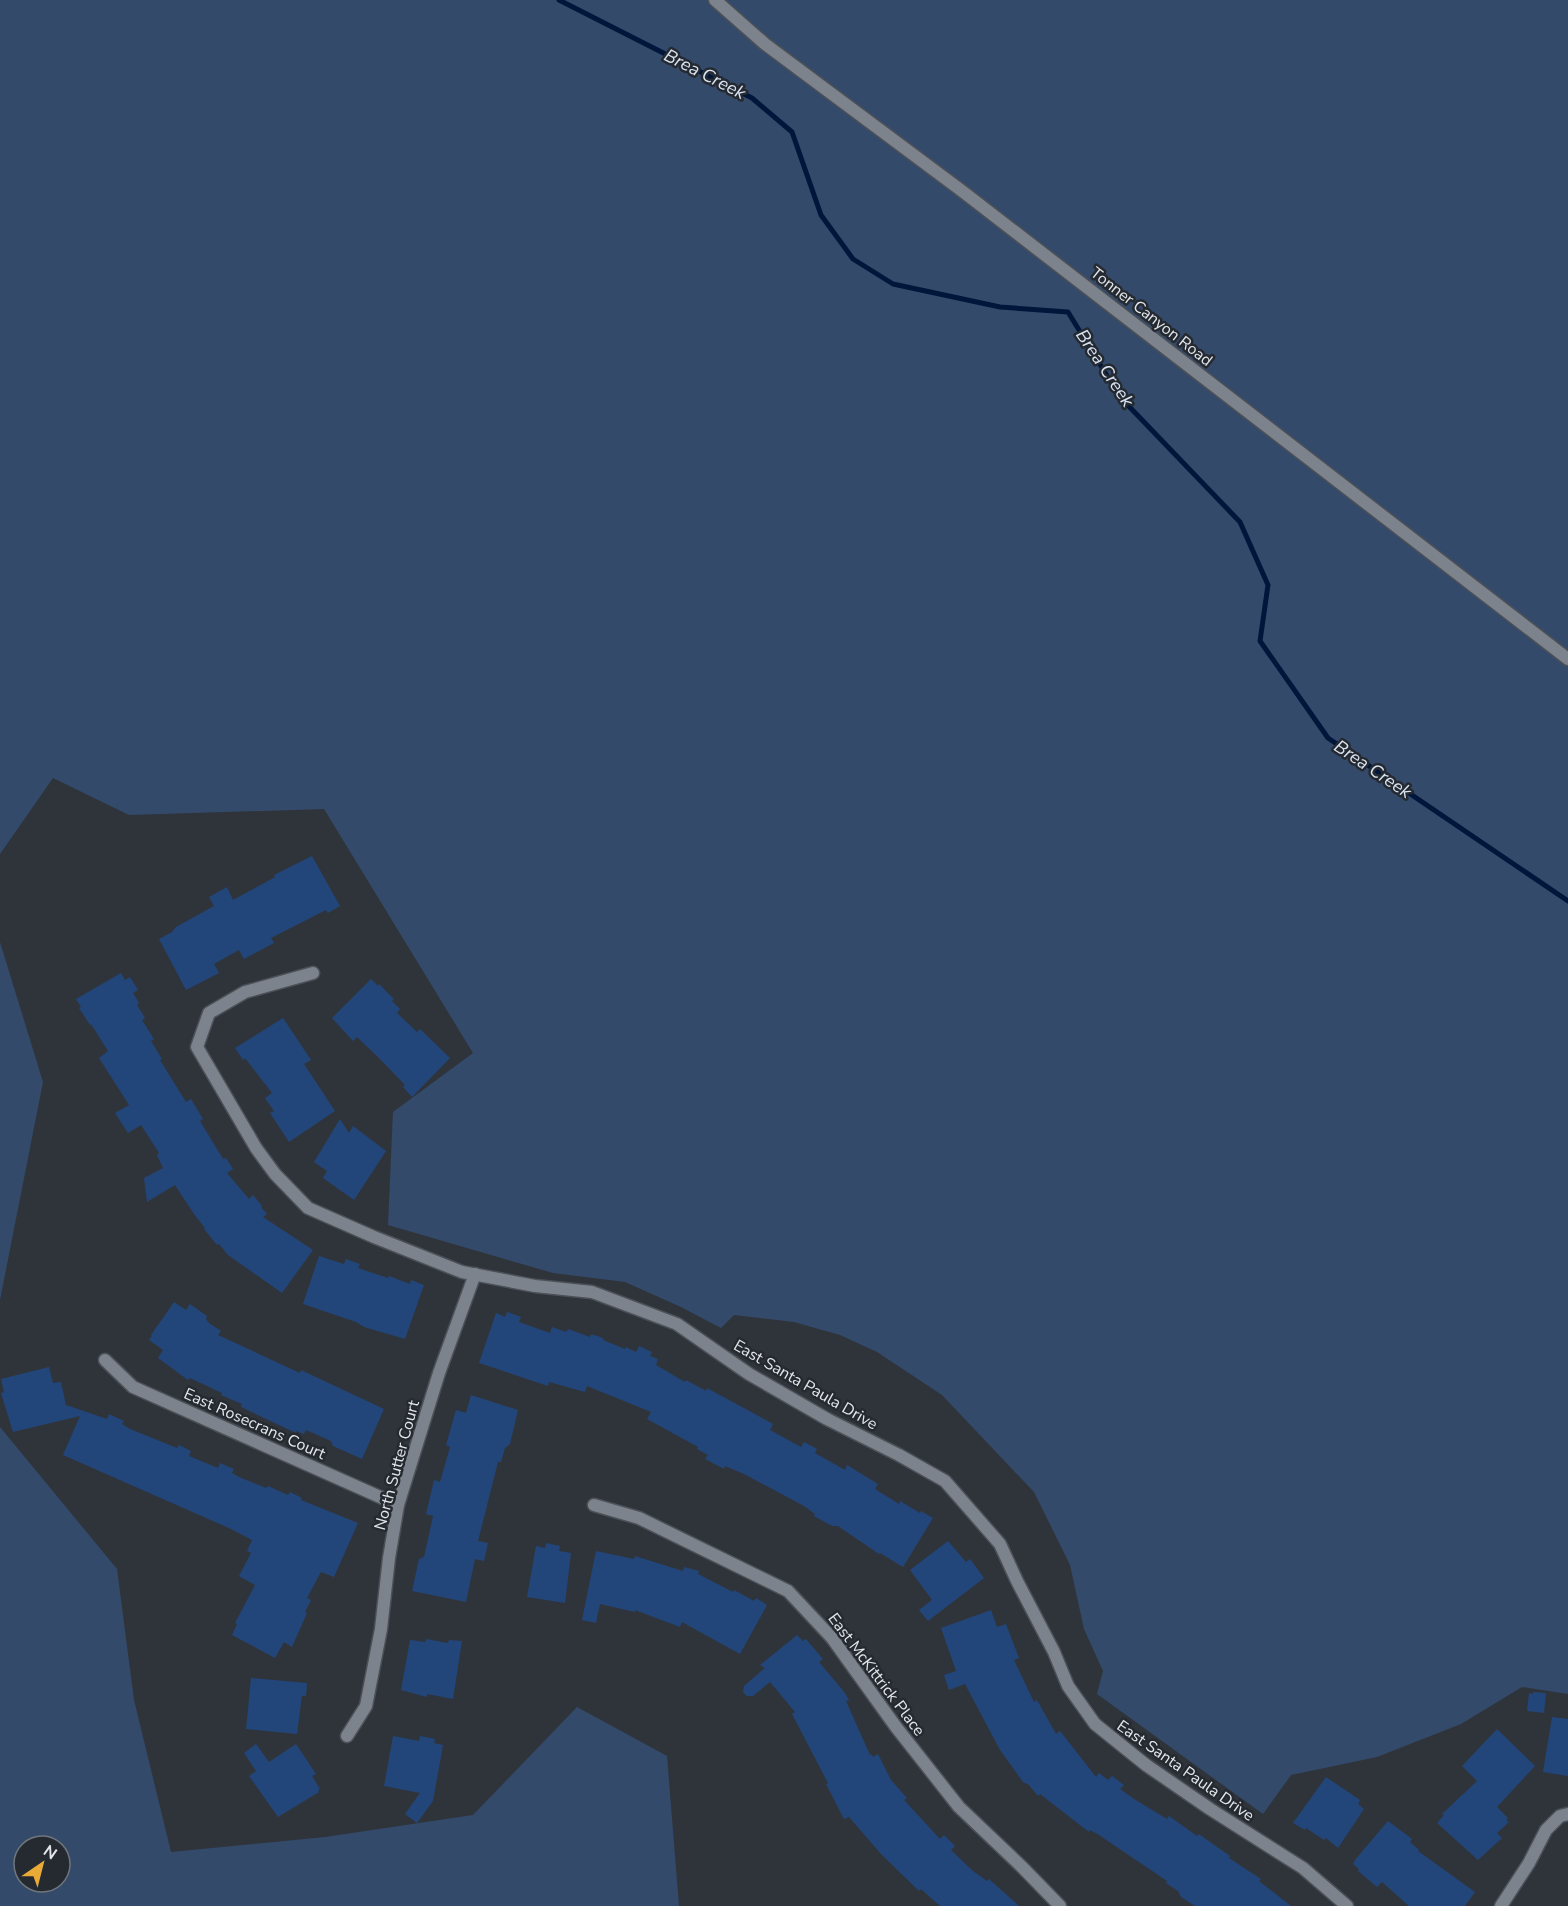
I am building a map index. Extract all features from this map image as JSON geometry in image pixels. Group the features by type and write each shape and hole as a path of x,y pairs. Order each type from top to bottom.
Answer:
{"street":[{"name":"Tonner Canyon Road","path":"715,0 765,44 962,191 1568,659"},
{"name":"East Santa Paula Drive","path":"313,973 244,992 209,1013 197,1047 256,1148 275,1174 308,1208 385,1242 462,1272 535,1286 592,1292 677,1323 749,1374 945,1481 1000,1544 1054,1652 1068,1686 1095,1724 1146,1765 1303,1868 1347,1906"},
{"name":"North Sutter Court","path":"347,1736 366,1706 381,1629 398,1505 439,1373 475,1274"},
{"name":"East Rosecrans Court","path":"105,1360 133,1387 398,1505"},
{"name":"East McKittrick Place","path":"594,1505 639,1518 788,1591 832,1638 896,1727 959,1807 1060,1906"},
{"path":"1501,1906 1529,1863 1546,1830 1560,1816 1568,1814"}],"shaded area":[{"path":"0,0 1568,0 1568,1694 1522,1687 1461,1724 1377,1757 1291,1775 1263,1814 1097,1694 1103,1671 1084,1629 1070,1565 1034,1492 942,1395 877,1352 840,1335 794,1322 734,1315 721,1328 625,1282 553,1273 388,1225 393,1112 473,1053 324,809 129,815 53,778 0,854"},
{"path":"0,942 43,1082 0,1300"},
{"path":"0,1427 117,1569 134,1700 171,1852 325,1837 473,1815 577,1707 667,1756 679,1906 0,1906"}],"building":[{"path":"312,856 340,906 328,913 326,910 271,938 274,943 244,959 239,950 214,964 219,973 186,990 159,939 214,906 209,897 227,887 233,900 275,877 274,875"},
{"path":"121,973 125,980 130,977 138,990 133,993 145,1018 142,1020 154,1039 151,1041 162,1059 160,1060 186,1102 191,1099 203,1119 200,1121 223,1159 226,1158 233,1169 227,1173 249,1199 253,1195 262,1206 267,1214 263,1217 313,1250 282,1293 228,1255 219,1244 217,1245 175,1185 147,1202 144,1178 163,1168 157,1155 159,1153 141,1125 128,1133 115,1113 129,1105 99,1058 108,1051 79,1008 81,1007 76,999"},
{"path":"371,979 394,999 392,1001 400,1009 397,1013 417,1032 420,1029 450,1058 412,1097 403,1087 405,1085 379,1058 357,1037 353,1041 332,1018"},
{"path":"283,1018 311,1060 304,1064 335,1111 289,1142 270,1113 274,1111 265,1098 272,1093 235,1048"},
{"path":"340,1119 349,1133 353,1126 386,1151 354,1200 323,1178 327,1171 314,1162"},
{"path":"319,1256 344,1264 346,1259 360,1264 358,1268 388,1278 389,1276 410,1284 411,1280 424,1285 405,1339 364,1327 356,1322 303,1304"},
{"path":"174,1302 186,1310 190,1304 207,1316 209,1323 221,1331 218,1335 300,1373 301,1370 384,1409 362,1459 306,1430 304,1434 296,1431 296,1433 241,1407 242,1404 221,1395 222,1393 190,1378 188,1380 158,1358 163,1350 149,1340"},
{"path":"507,1312 521,1317 519,1322 550,1333 552,1327 566,1332 568,1329 590,1337 591,1334 603,1338 625,1349 626,1347 636,1352 639,1346 652,1352 650,1356 658,1359 656,1365 685,1382 686,1380 706,1391 707,1388 773,1424 770,1430 801,1447 804,1442 817,1449 815,1453 845,1470 847,1465 878,1484 875,1489 899,1504 900,1501 933,1518 903,1567 879,1554 838,1526 832,1526 814,1516 815,1514 804,1506 744,1474 725,1466 724,1469 705,1459 708,1455 697,1449 698,1447 647,1419 651,1412 587,1386 585,1392 549,1382 548,1386 479,1363 496,1313 505,1317"},
{"path":"49,1367 53,1383 61,1382 66,1405 107,1419 109,1414 124,1421 122,1424 130,1429 177,1448 179,1445 191,1451 189,1456 218,1468 220,1463 234,1469 232,1473 239,1477 288,1495 290,1492 302,1498 301,1500 358,1523 334,1577 321,1572 307,1598 311,1600 292,1647 284,1642 275,1658 232,1635 237,1624 235,1623 255,1585 239,1576 251,1553 247,1551 252,1540 63,1455 80,1416 13,1432 1,1393 4,1392 1,1379"},
{"path":"471,1395 518,1410 510,1444 505,1448 501,1462 498,1462 478,1541 488,1543 484,1561 475,1559 466,1602 412,1591 419,1559 424,1557 433,1516 426,1514 434,1480 440,1482 450,1447 446,1445 456,1410 466,1413"},
{"path":"948,1541 966,1562 970,1559 984,1578 928,1621 919,1610 932,1600 910,1570"},
{"path":"546,1543 560,1546 559,1551 571,1553 565,1603 527,1597 536,1546 545,1548"},
{"path":"596,1551 634,1559 635,1556 683,1571 684,1567 699,1571 698,1574 733,1592 734,1590 754,1601 756,1598 767,1605 740,1654 682,1622 680,1627 635,1610 635,1612 600,1604 596,1623 582,1620"},
{"path":"991,1610 997,1627 1006,1624 1019,1658 1014,1660 1034,1702 1037,1700 1056,1734 1060,1731 1096,1777 1099,1773 1108,1780 1112,1776 1124,1785 1120,1789 1167,1819 1169,1816 1197,1836 1199,1834 1230,1856 1229,1858 1261,1879 1259,1881 1291,1906 1195,1906 1181,1897 1178,1891 1166,1883 1167,1881 1099,1835 1090,1830 1089,1832 1040,1794 1038,1796 1029,1785 1023,1782 1000,1750 965,1684 949,1690 944,1675 956,1671 941,1628"},
{"path":"797,1635 803,1641 806,1639 823,1659 819,1662 849,1700 846,1701 870,1755 873,1757 878,1754 891,1780 907,1798 904,1800 940,1839 944,1835 955,1846 951,1850 973,1871 987,1881 989,1879 1019,1906 940,1906 921,1889 919,1891 881,1854 849,1817 844,1819 792,1714 795,1712 770,1682 753,1696 747,1696 743,1692 744,1686 765,1668 760,1665"},
{"path":"426,1639 448,1643 449,1640 462,1641 453,1699 427,1694 427,1697 401,1690 410,1640 425,1642"},
{"path":"251,1678 307,1683 306,1696 302,1696 297,1734 246,1729"},
{"path":"1533,1692 1546,1693 1544,1713 1527,1711 1529,1693 1533,1694"},
{"path":"1552,1717 1568,1719 1568,1776 1543,1772"},
{"path":"1497,1729 1535,1766 1497,1807 1509,1822 1497,1833 1502,1838 1478,1860 1437,1823 1444,1815 1442,1814 1477,1781 1462,1766"},
{"path":"393,1736 419,1741 420,1736 435,1739 434,1743 443,1745 433,1801 417,1823 405,1814 420,1793 384,1786"},
{"path":"256,1744 269,1762 296,1744 316,1774 312,1776 320,1789 319,1792 278,1817 249,1776 256,1771 244,1753"},
{"path":"1326,1777 1360,1800 1358,1804 1364,1809 1338,1848 1326,1838 1324,1840 1306,1828 1305,1830 1293,1823"},
{"path":"1388,1821 1412,1839 1410,1842 1418,1851 1475,1892 1465,1906 1409,1906 1382,1882 1377,1887 1358,1871 1359,1869 1353,1864 1355,1860"}],"waterway":[{"name":"Brea Creek","path":"559,0 752,98 792,132 821,215 853,259 893,284 1000,307 1068,312 1120,397 1240,522 1268,585 1260,641 1328,738 1568,901"}]}
